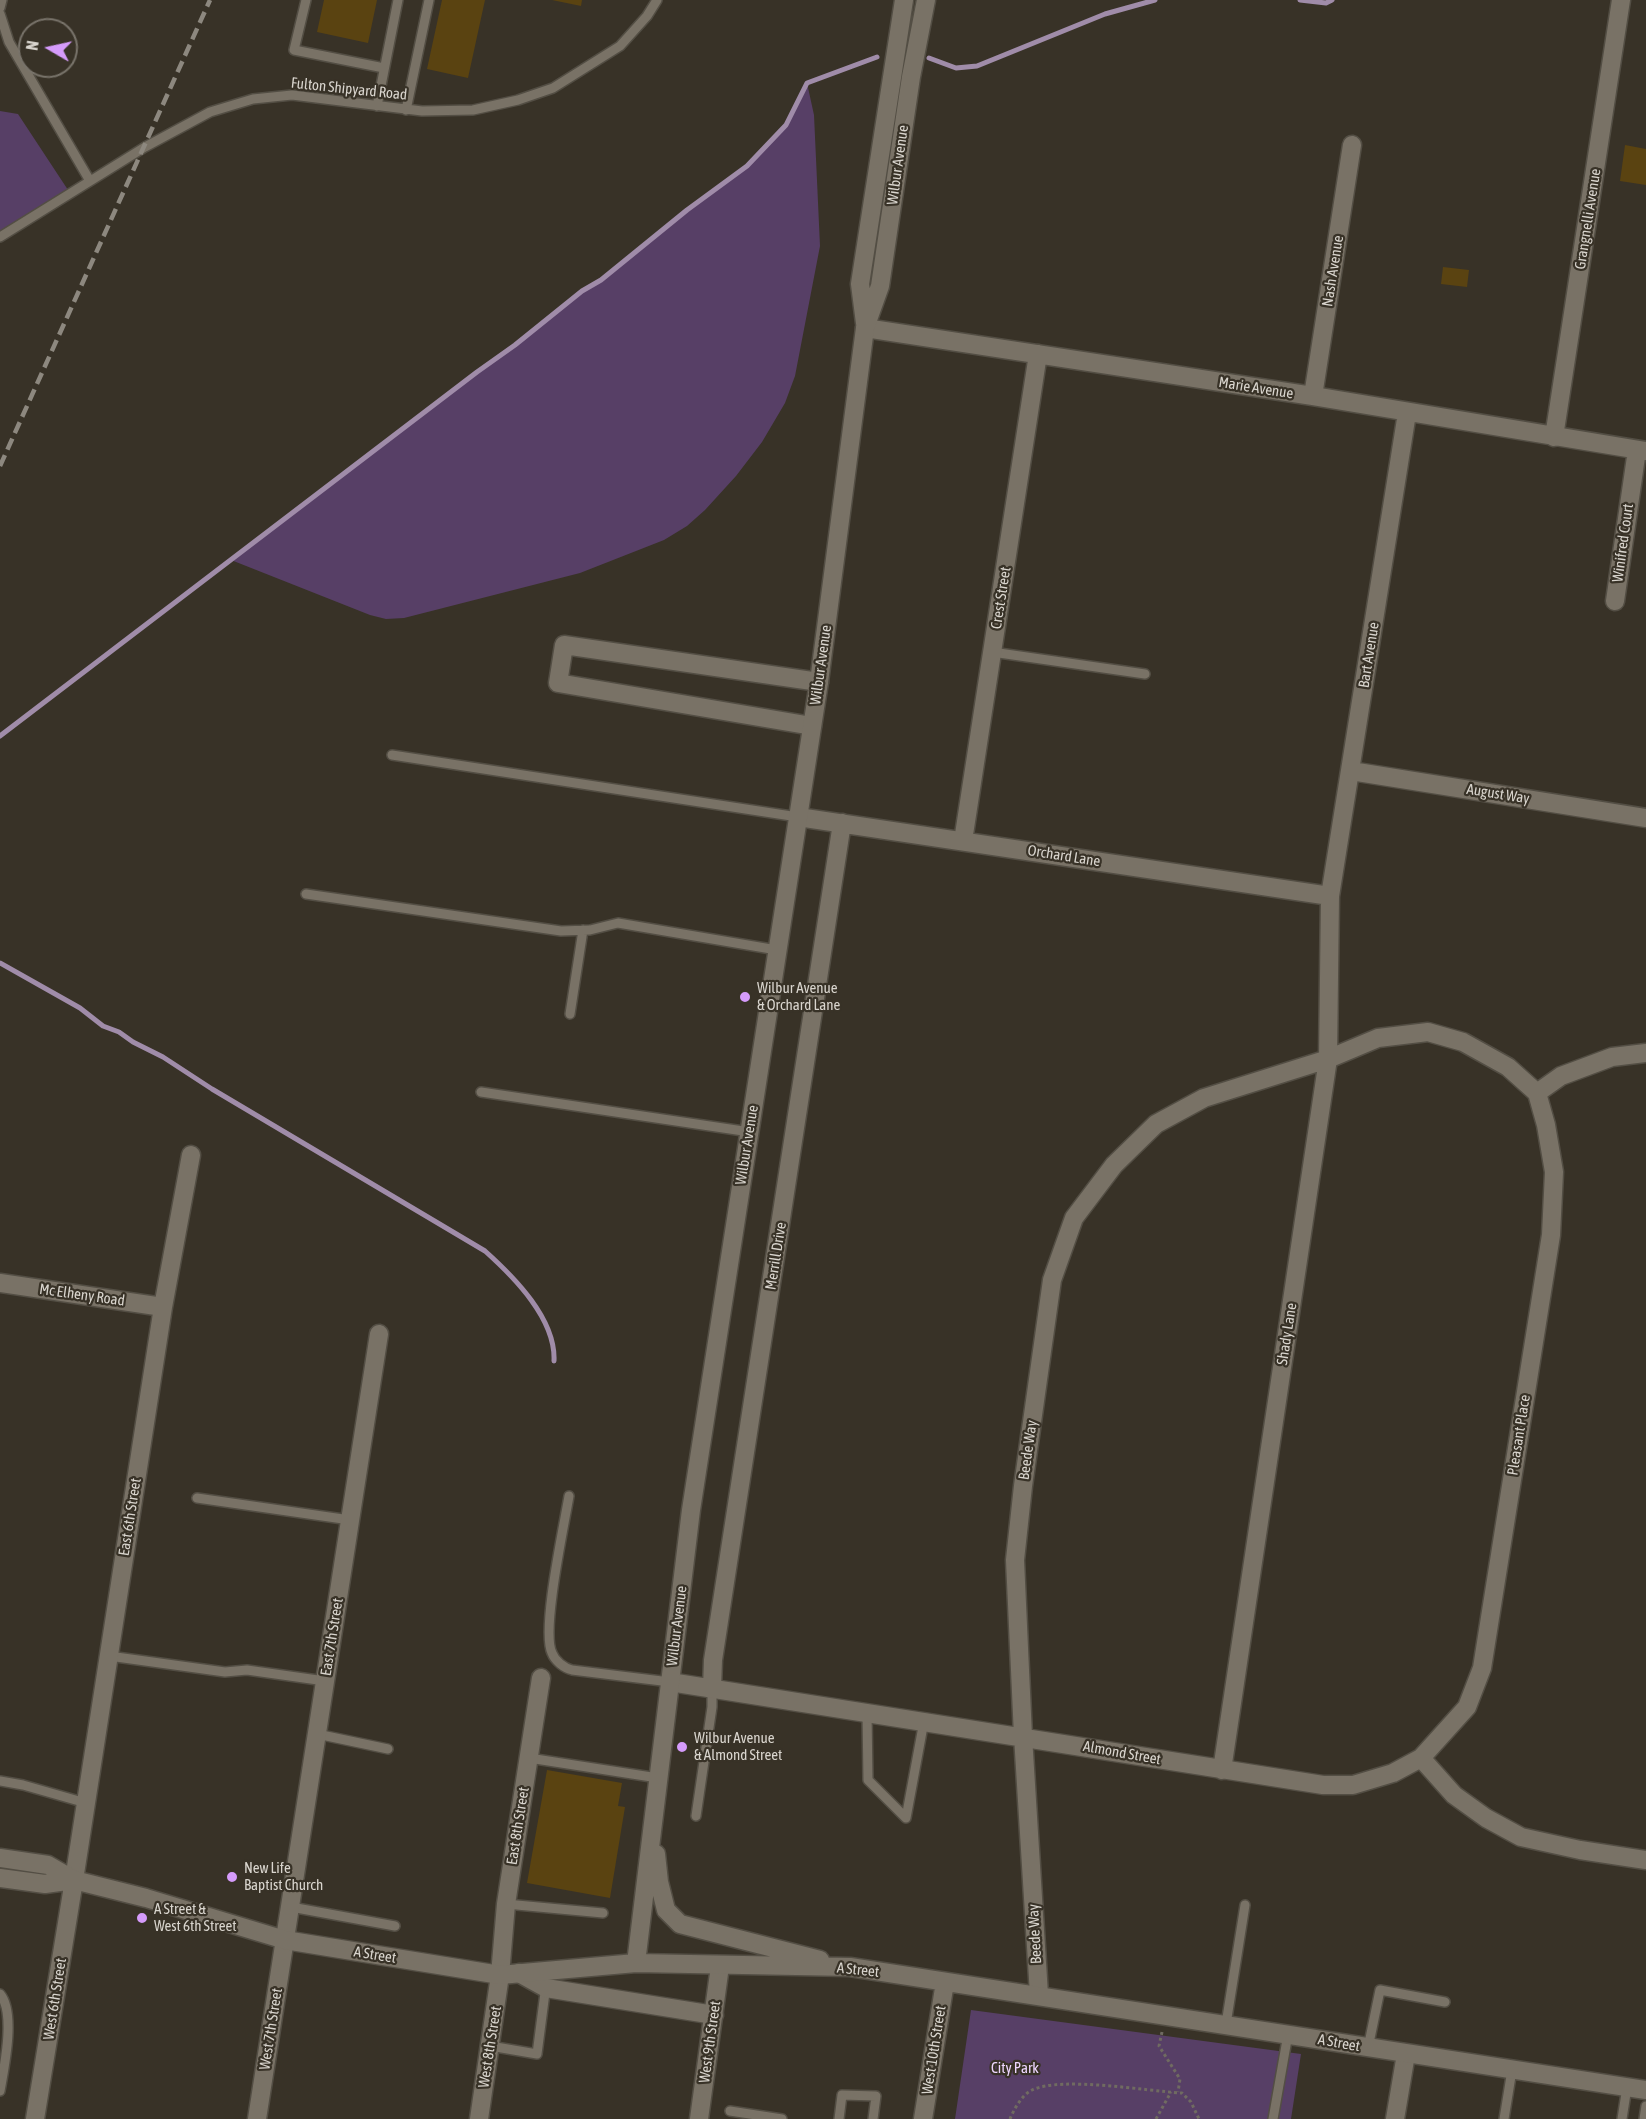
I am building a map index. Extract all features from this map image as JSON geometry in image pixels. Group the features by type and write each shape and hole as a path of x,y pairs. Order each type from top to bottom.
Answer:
{"street":[{"name":"Wilbur Avenue","path":"865,328 860,284 904,0"},
{"name":"Wilbur Avenue","path":"636,1963 691,1510 819,682 865,328 880,286 911,77 926,0"},
{"name":"Grangnelli Avenue","path":"1554,437 1621,0"},
{"name":"Nash Avenue","path":"1313,396 1352,145"},
{"name":"Marie Avenue","path":"865,328 1313,396 1642,450"},
{"name":"Crest Street","path":"963,841 1038,354"},
{"name":"Bart Avenue","path":"1330,896 1407,413"},
{"name":"Winifred Court","path":"1615,601 1642,450"},
{"path":"812,726 558,683 564,645 819,682"},
{"name":"August Way","path":"1350,771 1646,818"},
{"name":"Orchard Lane","path":"798,817 1330,896"},
{"name":"Merrill Drive","path":"712,1689 713,1660 842,823"},
{"name":"Shady Lane","path":"1222,1770 1329,1059 1330,896"},
{"name":"Beede Way","path":"1038,1995 1015,1560 1052,1280 1074,1218 1114,1165 1156,1124 1204,1098 1329,1059 1378,1038 1428,1032 1463,1042 1508,1067 1537,1093"},
{"path":"1537,1093 1561,1076 1612,1058 1646,1053"},
{"name":"Pleasant Place","path":"1421,1758 1467,1707 1482,1668 1551,1235 1554,1172 1546,1125 1537,1093"},
{"name":"East 6th Street","path":"74,1880 163,1307 191,1155"},
{"name":"Mc Elheny Road","path":"0,1283 163,1307"},
{"name":"East 7th Street","path":"285,1940 379,1334"},
{"name":"East 8th Street","path":"500,1975 506,1904 541,1678"},
{"name":"Almond Street","path":"670,1682 1323,1785 1353,1785 1393,1773 1421,1758"},
{"path":"1421,1758 1454,1795 1486,1818 1521,1837 1580,1850 1646,1860"},
{"path":"652,1822 666,1910 680,1924 849,1968"},
{"name":"A Street","path":"0,1858 48,1865 74,1880 148,1898 285,1940 500,1975 519,1973 547,1979 636,1963 849,1968 1038,1995 1646,2090"},
{"name":"A Street","path":"0,1878 45,1884 74,1880"},
{"name":"West 6th Street","path":"36,2119 74,1880"},
{"name":"West 7th Street","path":"257,2119 285,1940"},
{"name":"West 9th Street","path":"699,2119 720,1966"},
{"name":"West 8th Street","path":"479,2119 500,1975"},
{"path":"547,1979 714,2015"},
{"name":"West 10th Street","path":"923,2119 945,1982"},
{"path":"1395,2119 1406,2054"}],"lane":[{"path":"0,8 2,0"},
{"path":"306,0 294,51 384,68"},
{"path":"376,106 398,0"},
{"path":"406,110 429,0"},
{"name":"Fulton Shipyard Road","path":"0,237 145,147 210,112 253,99 292,95 406,110 473,110 553,88 620,46 647,16 657,0"},
{"path":"0,14 9,42 90,181"},
{"path":"992,652 1145,674"},
{"path":"392,755 798,817"},
{"path":"306,894 561,931 583,930 618,923 777,950"},
{"path":"570,1014 583,930"},
{"path":"482,1092 750,1132"},
{"name":"Almond Street","path":"569,1496 548,1636 551,1652 565,1668 670,1682"},
{"path":"197,1498 350,1520"},
{"path":"109,1656 225,1672 247,1670 325,1681"},
{"path":"696,1816 712,1707 712,1689"},
{"path":"867,1712 868,1780 906,1818 924,1721"},
{"path":"317,1734 388,1749"},
{"path":"529,1758 658,1778"},
{"path":"0,1781 23,1785 86,1803"},
{"path":"506,1904 603,1913"},
{"path":"1226,2024 1245,1905"},
{"path":"291,1907 395,1926"},
{"path":"490,2046 537,2054 547,1979"},
{"path":"1368,2048 1380,1990 1445,2002"},
{"path":"0,1994 5,2001 8,2016 0,2091"},
{"path":"1273,2119 1288,2034"},
{"path":"1504,2119 1512,2070"},
{"path":"1622,2119 1627,2087"},
{"path":"839,2119 842,2095 876,2096 873,2119"},
{"path":"1644,2119 1646,2106"},
{"path":"730,2111 782,2119"}],"path":[{"path":"1164,2015 1159,2046 1180,2079 1178,2092"},
{"path":"1010,2119 1015,2108 1030,2091 1049,2085 1086,2085 1182,2093 1191,2102 1199,2119"},
{"path":"1156,2119 1171,2092"}],"green space":[{"path":"807,83 814,115 820,246 795,376 785,403 762,442 736,476 687,526 664,540 580,573 404,618 386,619 370,615 231,560 515,345 582,291 601,280 687,210 747,166 786,125"},
{"path":"0,111 18,114 70,193 0,237"},
{"name":"City Park","path":"971,2010 1301,2054 1291,2119 955,2119"}],"building":[{"path":"324,0 377,0 368,43 317,32"},
{"path":"442,0 485,0 468,78 427,69"},
{"path":"552,0 582,0 581,6"},
{"path":"1625,145 1646,149 1646,185 1620,181"},
{"path":"1443,267 1469,270 1467,287 1441,284"},
{"path":"547,1770 622,1783 618,1806 625,1807 610,1898 527,1883"}],"waterway":[{"path":"929,58 956,68 977,66 1105,14 1155,0"},
{"path":"1300,0 1326,3 1332,0"},
{"path":"0,736 515,345 582,291 601,280 687,210 747,166 786,125 807,83 877,57"},
{"path":"0,963 80,1008 103,1026 119,1032 163,1057 212,1089 485,1251 520,1286 541,1315 553,1345 554,1361"}],"railway":[{"path":"0,466 210,0"}],"place":[{"name":"Wilbur Avenue & Orchard Lane","path":"745,997"},
{"name":"Wilbur Avenue & Almond Street","path":"682,1747"},
{"name":"New Life Baptist Church","path":"232,1877"},
{"name":"A Street & West 6th Street","path":"142,1918"}]}
